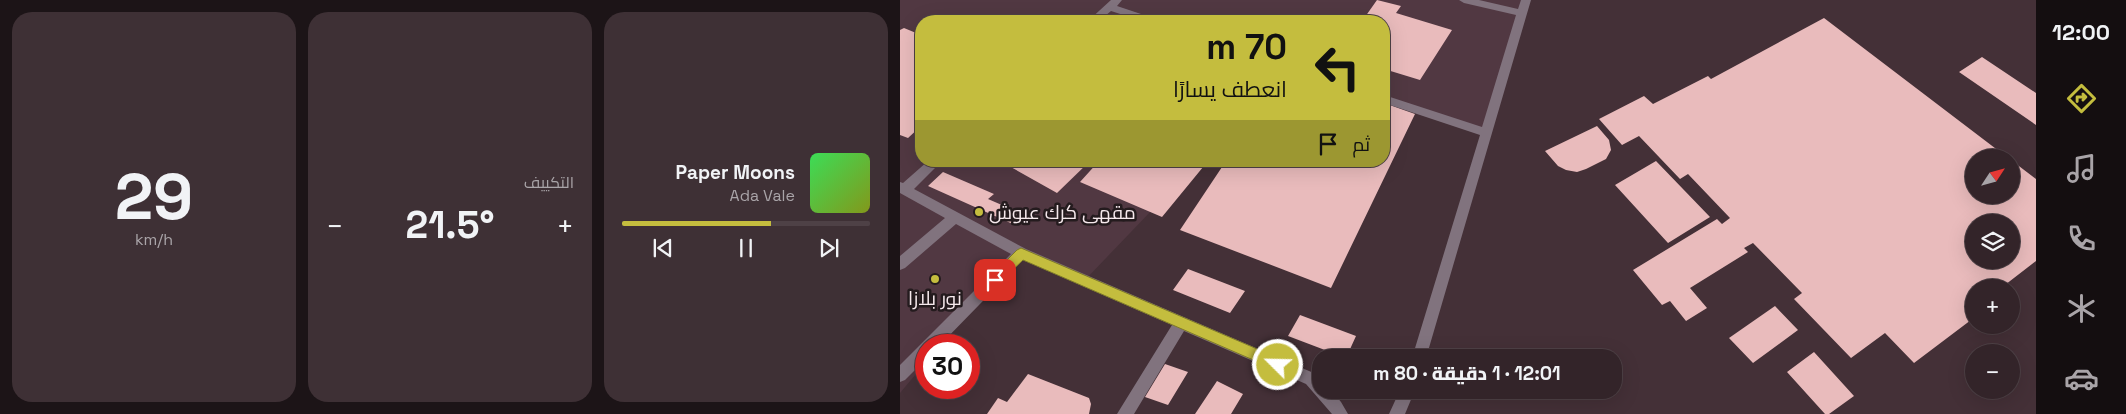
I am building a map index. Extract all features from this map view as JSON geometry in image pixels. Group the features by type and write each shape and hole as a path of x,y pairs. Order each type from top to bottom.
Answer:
{"street":[{"path":"1464,0 1522,14"},
{"path":"1422,349 1526,0"},
{"path":"1100,15 1113,3 1139,15"},
{"path":"1390,100 1486,133"},
{"path":"928,167 902,188 1021,253 1311,379 1340,414"},
{"path":"900,264 955,217"},
{"path":"941,334 1021,253"},
{"path":"1125,414 1182,323"},
{"path":"900,376 915,360"},
{"path":"1397,414 1404,399"}],"shaded area":[{"path":"900,0 1526,0 1486,133 1390,102 1390,15 915,15 915,167 1193,167 1084,281 1021,253 951,334 915,334 915,375 900,393"}],"building":[{"path":"1377,0 1401,6 1396,13 1452,30 1420,80 1390,71 1390,15 1366,15"},
{"path":"1824,18 1996,149 1965,149 1965,204 2020,204 2020,167 2036,179 2036,261 2013,279 1965,279 1965,325 1914,363 1885,333 1851,358 1794,299 1802,293 1753,243 1744,248 1748,252 1690,288 1707,308 1686,321 1670,301 1662,305 1633,270 1717,219 1722,224 1730,218 1688,174 1680,179 1639,136 1622,145 1599,119 1644,96 1653,104 1708,76 1711,79"},
{"path":"904,28 915,33 915,132 908,138 900,135 900,30"},
{"path":"1982,57 2036,93 2036,125 1959,72"},
{"path":"1390,105 1415,114 1390,166"},
{"path":"1597,126 1609,140 1611,150 1606,159 1586,169 1577,172 1566,170 1558,166 1545,151"},
{"path":"1656,161 1710,217 1668,243 1615,185"},
{"path":"1011,167 1084,167 1057,193"},
{"path":"1094,167 1203,167 1162,217 1080,182"},
{"path":"1222,167 1389,167 1331,288 1180,230"},
{"path":"943,172 994,194 988,199 1025,215 1015,225 928,186"},
{"path":"1188,269 1245,291 1230,313 1173,290"},
{"path":"1775,306 1798,330 1753,363 1729,338"},
{"path":"1300,315 1356,336 1350,349 1322,349 1288,336"},
{"path":"1814,352 1854,396 1829,414 1825,414 1787,372"},
{"path":"1165,364 1188,372 1168,405 1145,397"},
{"path":"1028,374 1089,398 1091,404 1089,414 987,414 998,398 1007,402"},
{"path":"1217,381 1243,394 1231,414 1195,414"}],"place":[{"name":"مقهى كرك عيوش","path":"979,212"},
{"name":"نور بلازا","path":"935,279"}],"route":[{"path":"995,280 1021,253 1278,365"}]}
